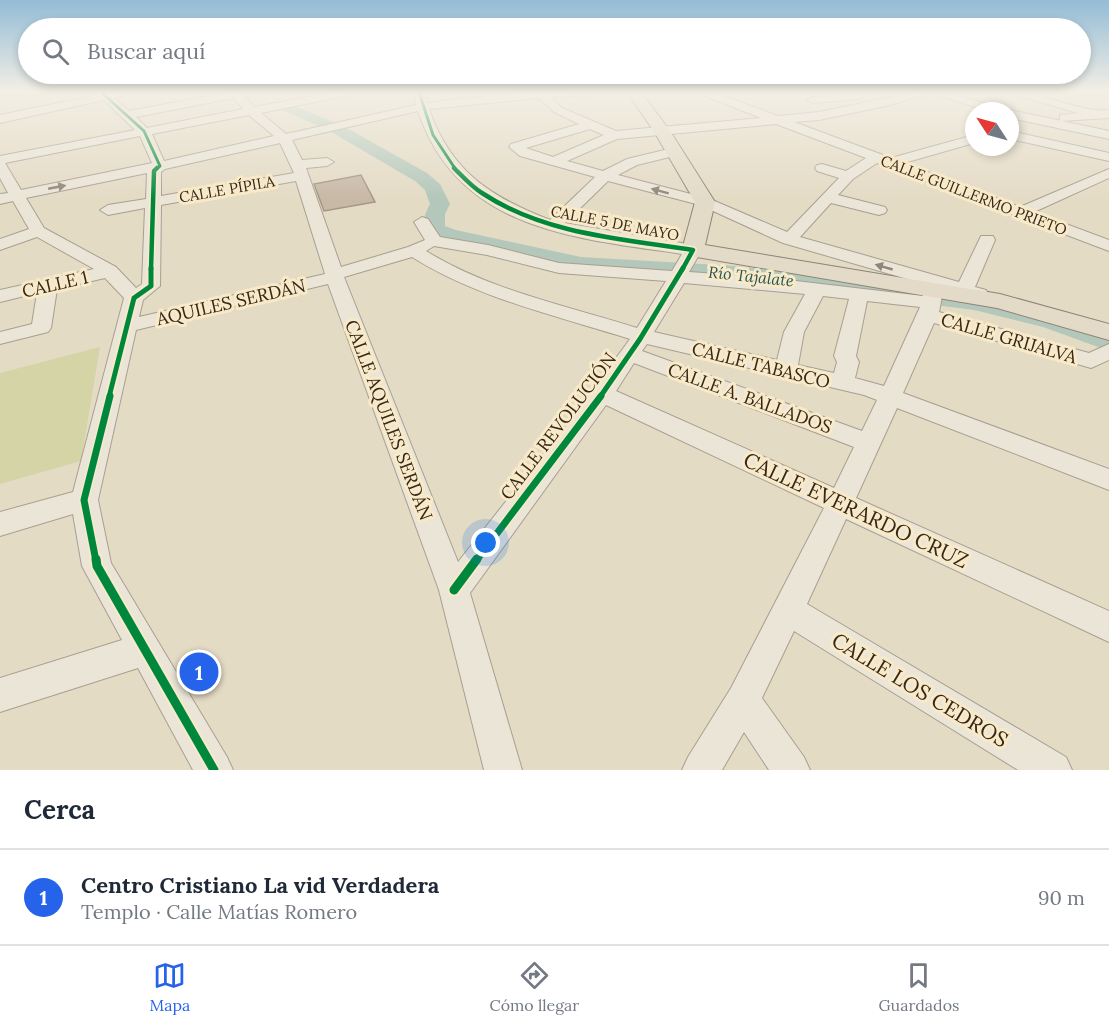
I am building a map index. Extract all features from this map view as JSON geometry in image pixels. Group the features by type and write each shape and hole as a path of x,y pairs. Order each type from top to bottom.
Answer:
{"main road":[{"path":"659,128 705,202"},
{"name":"CALLE REVOLUCIÓN","path":"684,267 705,202"},
{"name":"CALLE 5 DE MAYO","path":"684,267 931,301 977,296 1109,332"}],"street":[{"path":"141,128 160,166"},
{"path":"0,160 153,128"},
{"name":"CALLE AQUILES SERDÁN","path":"274,128 284,138 300,170 335,276 454,590 503,770"},
{"path":"0,199 160,166 319,128"},
{"name":"CALLE 5 DE MAYO","path":"432,128 441,151 457,174 480,194 507,209 684,267 761,283 816,291 931,301"},
{"path":"579,128 516,147 525,153 554,162 705,202 789,239 1109,338"},
{"path":"596,128 614,135"},
{"path":"554,162 614,135 695,128"},
{"name":"CALLE GUILLERMO PRIETO","path":"800,128 1109,246"},
{"path":"1072,128 1109,135"},
{"path":"1019,137 1109,157"},
{"path":"890,163 965,141"},
{"path":"554,225 604,176 632,162 673,152"},
{"path":"789,239 848,176 875,158"},
{"name":"CALLE PÍPILA","path":"108,210 300,170 327,162"},
{"path":"0,166 38,231 110,271 125,285 134,298"},
{"path":"160,166 154,171 151,286 134,298 84,500 97,566 214,770"},
{"path":"822,168 848,176"},
{"path":"1022,212 1109,173"},
{"path":"827,197 879,210"},
{"path":"422,222 434,241 488,250 560,268 622,274 684,267"},
{"path":"0,245 38,231"},
{"path":"977,296 987,240"},
{"name":"AQUILES SERDÁN","path":"127,326 335,276 414,251 434,241"},
{"name":"CALLE TABASCO","path":"414,251 446,272 511,295 636,345 786,370 870,389 1109,480"},
{"name":"CALLE REVOLUCIÓN","path":"454,590 603,394 684,267"},
{"name":"CALLE 1","path":"0,296 110,271"},
{"path":"0,338 41,328 48,285"},
{"path":"786,370 794,332 816,291"},
{"path":"842,384 848,362 845,356 859,296"},
{"path":"701,770 743,700 788,610 838,502 869,443 931,301"},
{"name":"CALLE GRIJALVA","path":"931,301 998,333 1100,356"},
{"name":"CALLE A. BALLADOS","path":"636,345 869,443"},
{"name":"CALLE EVERARDO CRUZ","path":"603,394 1109,627"},
{"path":"0,524 84,500"},
{"name":"CALLE LOS CEDROS","path":"788,610 1053,770"},
{"path":"0,695 144,650"},
{"path":"743,700 791,770"}],"green space":[{"path":"100,347 81,461 0,484 0,373"}],"building":[{"path":"361,175 375,202 324,211 314,184"}],"waterway":[{"name":"Río Tajalate","path":"339,130 421,177 433,188 440,204 435,214 435,229 450,235 581,264 736,273 974,303 1051,321 1109,343"}],"cycle path":[{"path":"141,128 160,166 154,171 151,286 134,298 84,500 97,566 214,770"},
{"path":"430,128 453,167 479,192 510,210 582,233 693,250 640,339 611,382 454,590"}],"place":[{"name":"Centro Cristiano La vid Verdadera","path":"199,672"}]}
